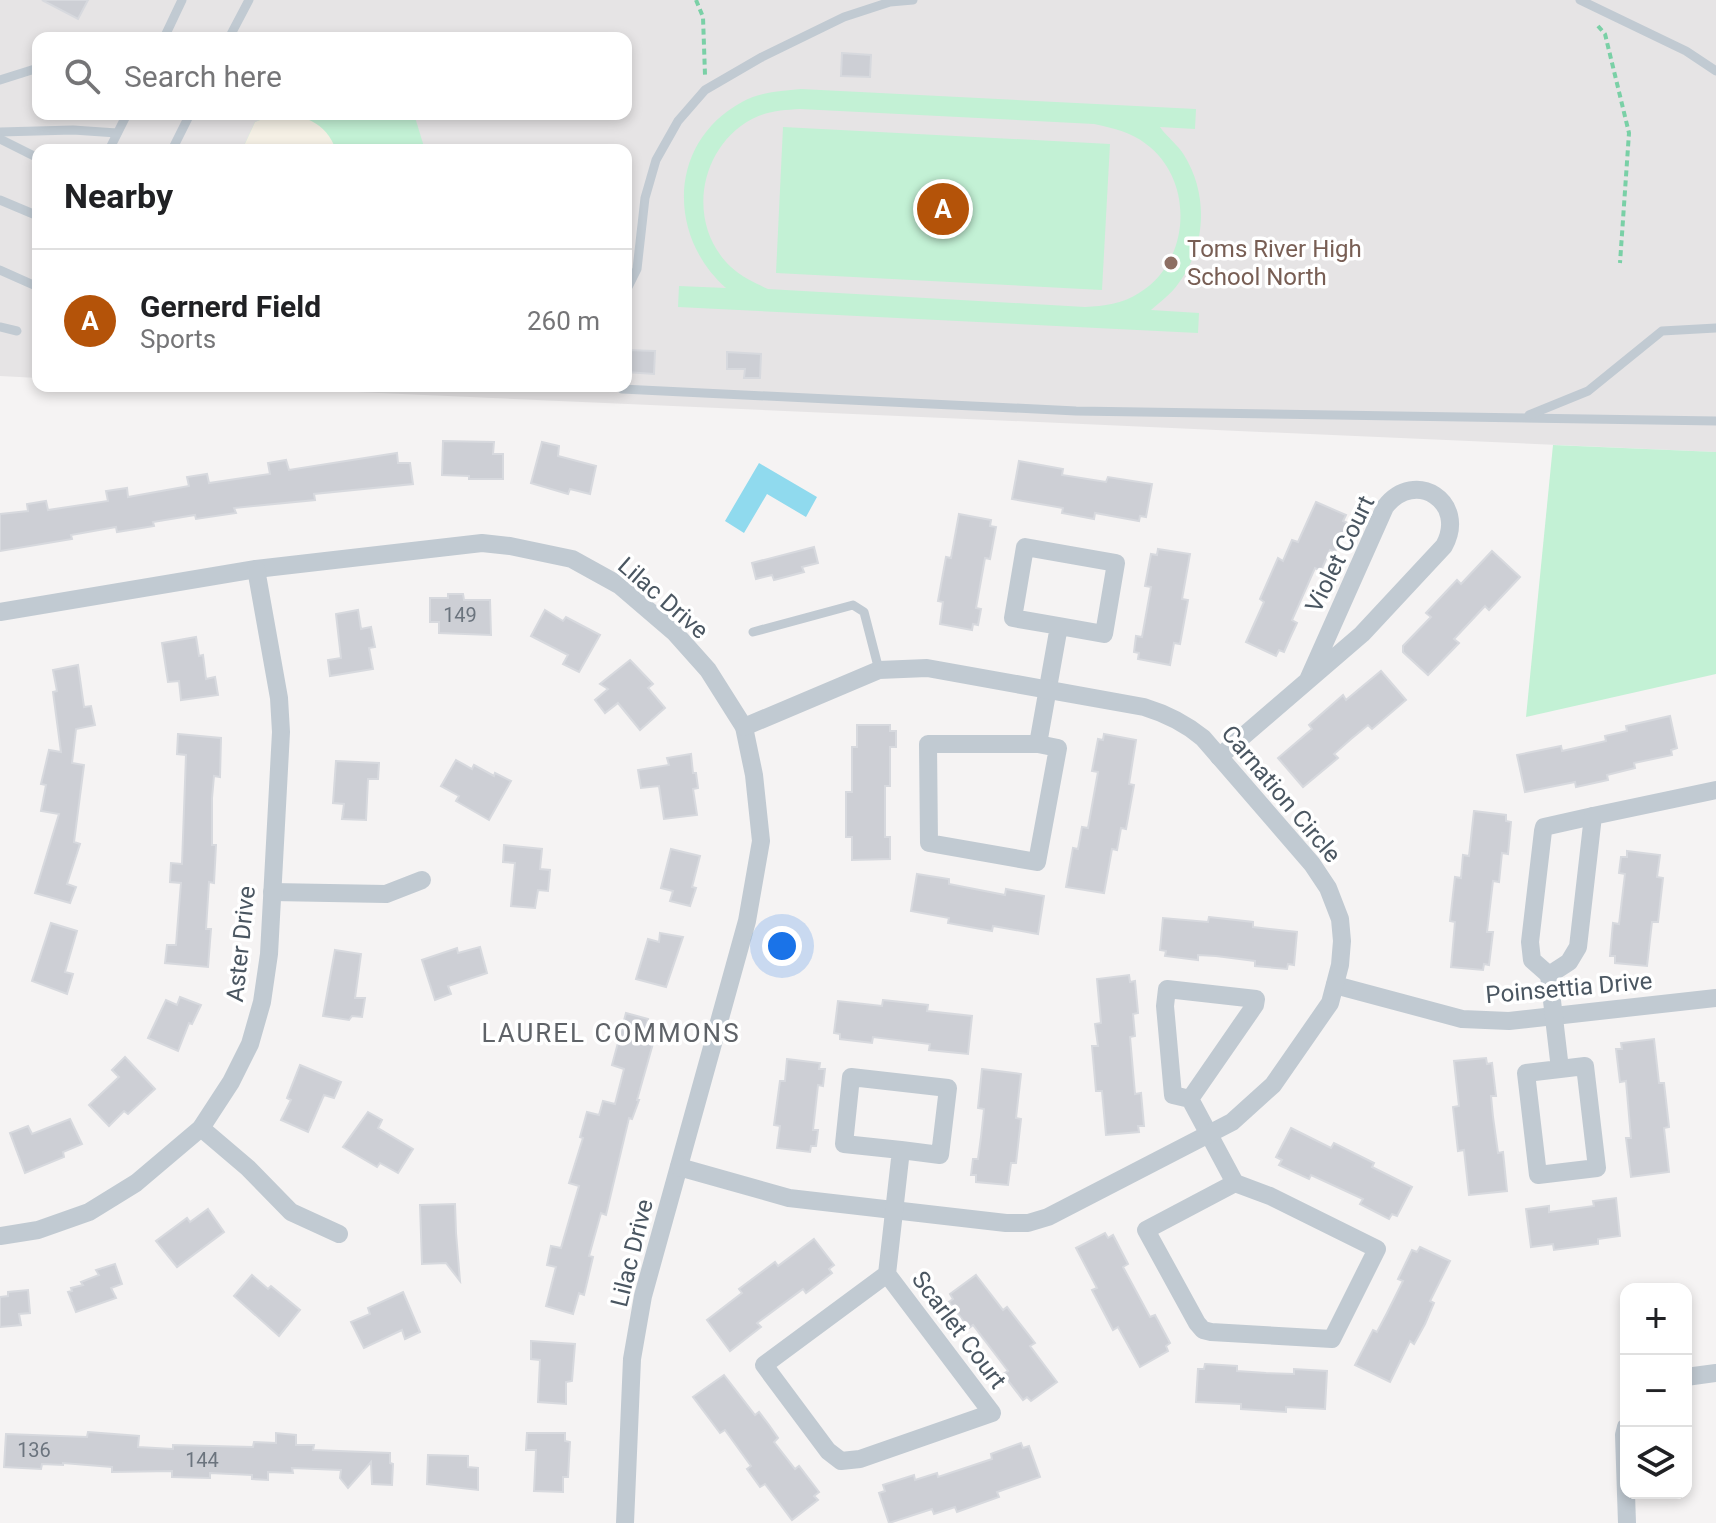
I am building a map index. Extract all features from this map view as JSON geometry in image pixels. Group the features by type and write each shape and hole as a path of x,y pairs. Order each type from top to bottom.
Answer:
{"street":[{"name":"Violet Court","path":"1219,757 1362,634 1444,546 1449,538 1451,519 1448,510 1435,496 1427,491 1408,490 1391,499 1385,507 1308,680"},
{"name":"Lilac Drive","path":"0,612 256,569 482,543 572,559 619,585 675,633 708,670 744,727 754,775 761,841 747,921 643,1296 632,1359 625,1523"},
{"path":"1025,547 1116,563 1104,634 1059,626 1013,618 1025,547"},
{"name":"Aster Drive","path":"0,1236 38,1230 89,1212 136,1183 201,1128 231,1082 250,1044 262,1002 269,954 281,732 279,698 256,569"},
{"path":"1038,744 1059,626"},
{"name":"Carnation Circle","path":"679,1167 789,1198 1028,1223 1066,1210 1232,1122 1273,1085 1330,1003 1340,965 1340,919 1328,888 1312,864 1203,738 1184,723 1162,713 1144,707 927,668 879,670 744,727"},
{"path":"928,744 1038,744 1058,748 1037,862 929,843 928,744"},
{"path":"1560,1069 1549,975 1532,960 1530,942 1544,827 1716,790"},
{"path":"1549,975 1569,962 1578,947 1593,816"},
{"path":"272,892 386,894 422,880"},
{"name":"Poinsettia Drive","path":"1335,985 1462,1019 1509,1021 1716,998"},
{"path":"1190,1099 1255,1005 1256,999 1167,989 1165,1006 1173,1095 1190,1099 1235,1183 1270,1196 1377,1249 1332,1339 1211,1332 1203,1330 1197,1323 1146,1230 1235,1183"},
{"path":"1585,1066 1597,1168 1538,1175 1526,1073 1560,1069 1585,1066"},
{"path":"851,1077 948,1088 940,1155 901,1150 844,1144 851,1077"},
{"path":"201,1128 248,1168 291,1212 339,1234"},
{"name":"Scarlet Court","path":"887,1274 764,1365 828,1451 841,1461 860,1459 992,1413 887,1274 901,1150"},
{"path":"1692,1376 1716,1373"},
{"path":"1626,1499 1627,1523"}],"lane":[{"path":"167,32 182,0"},
{"path":"232,32 249,0"},
{"path":"632,279 637,269 645,198 656,160 678,121 705,90 762,57 844,17 890,2 913,0"},
{"path":"1580,0 1686,51 1716,71"},
{"path":"0,80 32,70"},
{"path":"112,144 124,120"},
{"path":"175,144 187,120"},
{"path":"0,132 73,130 117,133"},
{"path":"0,139 32,155"},
{"path":"0,200 32,213"},
{"path":"0,270 32,284"},
{"path":"0,327 17,331"},
{"path":"1523,418 1588,391 1662,331 1716,328"},
{"path":"632,389 1076,411 1716,421"},
{"path":"753,632 853,605 864,612 879,670"}],"path":[{"path":"696,0 703,17 705,90"},
{"path":"1595,22 1605,34 1629,133 1620,263"}],"shaded area":[{"name":"Toms River High School North","path":"0,0 1716,0 1716,452 356,392 632,392 632,144 32,144 32,378 0,376"}],"green space":[{"path":"801,89 1196,109 1195,129 1160,127 1182,151 1192,171 1198,187 1201,221 1199,237 1187,269 1172,291 1151,310 1199,313 1198,333 678,307 679,286 726,288 707,267 693,243 686,217 684,190 689,165 700,141 718,119 742,102 763,94","holes":["800,109 1094,124 1128,133 1146,144 1162,159 1173,178 1179,199 1177,242 1169,262 1156,279 1139,293 1119,302 1085,307 768,289 731,267 717,250 708,230 704,188 710,167 720,148 734,132 752,119 769,113"]},
{"path":"416,120 423,144 245,144 255,122"},
{"path":"783,127 1110,144 1102,290 776,273"},
{"path":"1553,445 1716,452 1716,674 1526,717"}],"sand":[{"path":"308,120 320,126 334,144 245,144 255,122"}],"water":[{"path":"759,463 817,497 806,517 767,494 744,533 725,521"}],"building":[{"path":"42,0 88,0 78,19"},
{"path":"842,53 871,55 870,77 841,76"},
{"path":"632,350 655,351 654,374 632,372"},
{"path":"727,352 761,354 760,378 744,378 745,369 727,369"},
{"path":"443,441 494,442 493,454 503,454 503,479 442,475"},
{"path":"542,442 559,446 558,456 596,466 590,494 570,489 568,494 531,483"},
{"path":"397,453 398,463 410,463 413,484 314,494 315,500 234,508 236,513 196,519 195,515 117,532 116,527 71,535 72,539 0,551 0,514 28,511 27,504 46,501 48,510 108,501 106,491 127,488 128,497 189,486 187,477 207,474 209,483 270,474 268,463 286,460 289,470"},
{"path":"1019,461 1063,469 1062,475 1106,482 1108,477 1152,484 1146,517 1140,516 1139,521 1095,513 1094,519 1062,513 1063,508 1012,499"},
{"path":"1316,502 1346,515 1343,521 1348,523 1335,552 1330,550 1321,571 1315,568 1292,620 1297,623 1284,652 1279,650 1276,656 1246,642 1264,602 1260,599 1278,558 1283,561 1292,540 1298,542"},
{"path":"959,514 991,520 990,526 996,527 990,559 985,558 976,608 981,609 978,625 973,624 972,630 940,624 943,602 938,601 946,557 951,558"},
{"path":"814,547 818,563 802,567 804,572 774,580 772,575 756,579 752,563"},
{"path":"1158,549 1190,554 1182,599 1188,600 1180,644 1174,643 1170,665 1138,659 1139,653 1134,652 1136,636 1142,637 1151,587 1145,586 1151,554 1157,555"},
{"path":"1492,551 1520,577 1489,610 1485,606 1454,639 1459,643 1428,675 1403,652 1403,646 1431,617 1426,613 1457,580 1461,584"},
{"path":"448,594 463,594 464,600 490,600 491,635 439,633 439,622 430,622 430,598 448,598"},
{"path":"358,610 361,629 371,627 375,647 369,648 373,669 330,676 328,660 341,658 336,614"},
{"path":"545,610 563,621 566,617 600,635 579,672 563,664 568,655 531,636"},
{"path":"196,637 199,656 203,655 206,679 215,677 218,695 181,700 179,681 168,682 162,643"},
{"path":"630,660 653,684 648,688 665,708 640,730 618,703 605,713 595,700 608,689 600,684"},
{"path":"78,665 84,707 91,706 95,725 76,729 72,763 84,765 74,842 80,844 67,884 76,887 70,903 35,893 59,814 41,811 46,785 41,784 49,750 61,752 53,670"},
{"path":"1381,671 1406,700 1372,729 1368,725 1351,739 1334,754 1338,758 1303,787 1278,758 1312,729 1309,725 1343,695 1346,700"},
{"path":"1670,716 1677,748 1671,750 1672,755 1634,763 1635,768 1607,775 1608,780 1576,787 1575,782 1525,792 1517,755 1561,746 1562,751 1606,741 1605,736 1627,731 1626,726"},
{"path":"857,725 890,725 890,731 896,731 896,747 890,747 890,786 885,786 885,837 890,837 890,859 852,860 852,837 846,837 846,792 852,792 852,747 857,747"},
{"path":"178,734 221,738 220,777 214,776 212,798 212,845 216,845 214,883 209,882 206,929 211,929 208,967 165,963 167,945 176,945 181,883 170,882 171,863 182,864 186,755 177,754"},
{"path":"1104,734 1136,740 1129,784 1134,785 1126,829 1121,828 1117,850 1112,849 1104,893 1066,887 1073,848 1078,849 1082,827 1088,828 1098,772 1092,771 1098,739 1103,740"},
{"path":"691,754 698,788 693,789 697,815 664,819 659,786 641,788 638,770 669,765 667,758"},
{"path":"456,760 472,769 474,765 511,781 489,820 456,801 459,796 441,786"},
{"path":"336,761 379,763 378,779 368,779 366,820 342,819 344,804 333,803"},
{"path":"1474,811 1506,815 1506,821 1511,822 1508,854 1502,853 1499,882 1493,881 1487,932 1493,932 1489,965 1484,964 1483,970 1451,967 1455,922 1450,921 1455,877 1461,878 1463,855 1469,856"},
{"path":"504,845 542,849 540,869 550,870 548,891 538,890 535,908 511,906 515,863 503,862"},
{"path":"671,849 700,856 690,906 670,901 673,891 661,888"},
{"path":"1627,851 1660,855 1657,877 1663,878 1658,922 1652,922 1647,966 1615,963 1615,956 1610,956 1613,923 1619,924 1625,874 1619,873 1621,857 1627,857"},
{"path":"917,874 949,879 949,884 1005,895 1006,889 1044,896 1038,934 993,926 992,931 948,923 949,918 911,911"},
{"path":"1209,917 1253,922 1253,927 1297,932 1294,965 1288,964 1287,969 1255,966 1255,961 1198,955 1198,960 1165,956 1166,951 1160,950 1163,918 1208,922"},
{"path":"51,923 77,931 65,972 73,974 67,994 32,981"},
{"path":"660,933 683,937 666,987 636,979 648,939 659,942"},
{"path":"480,947 487,973 448,986 451,994 435,1000 422,960 457,948 458,953"},
{"path":"335,950 361,954 355,998 365,998 362,1017 352,1016 349,1020 323,1016"},
{"path":"1129,975 1130,982 1135,981 1138,1013 1133,1014 1135,1036 1130,1037 1135,1094 1141,1093 1144,1126 1138,1126 1139,1132 1106,1135 1102,1091 1096,1091 1092,1046 1098,1046 1095,1024 1101,1023 1097,979"},
{"path":"180,997 201,1005 192,1024 189,1023 178,1051 148,1038 166,1000 177,1005"},
{"path":"883,1000 928,1005 927,1011 972,1016 968,1054 929,1050 930,1044 873,1037 872,1043 840,1039 840,1034 834,1033 838,1001 882,1006"},
{"path":"626,1013 648,1019 643,1037 654,1040 639,1100 632,1119 629,1118 606,1215 601,1213 589,1256 593,1257 584,1295 579,1293 573,1314 546,1306 556,1267 547,1265 551,1246 561,1248 579,1186 569,1183 583,1138 580,1137 587,1112 599,1115 603,1101 615,1104 624,1069 612,1065"},
{"path":"1654,1039 1659,1083 1664,1083 1669,1127 1664,1128 1669,1172 1631,1177 1626,1138 1631,1138 1626,1081 1620,1082 1616,1049 1622,1049 1621,1043"},
{"path":"125,1057 155,1089 128,1114 124,1111 109,1126 89,1105 119,1077 112,1070"},
{"path":"1486,1058 1487,1064 1492,1063 1496,1096 1491,1096 1493,1117 1498,1153 1503,1152 1507,1191 1469,1195 1464,1150 1458,1151 1453,1107 1459,1106 1454,1061"},
{"path":"787,1059 820,1063 819,1069 825,1069 823,1086 818,1085 813,1130 818,1130 816,1146 811,1146 810,1152 777,1148 780,1126 774,1125 780,1081 785,1081"},
{"path":"300,1065 341,1082 334,1098 324,1095 308,1132 281,1120 291,1100 287,1098"},
{"path":"982,1069 1021,1074 1016,1118 1021,1119 1016,1163 1011,1163 1008,1185 976,1182 976,1175 971,1175 973,1159 978,1159 984,1109 978,1108"},
{"path":"368,1112 382,1120 378,1128 413,1149 398,1173 380,1163 377,1167 343,1147"},
{"path":"70,1119 82,1144 63,1152 64,1157 25,1173 10,1133 28,1126 32,1134"},
{"path":"1291,1128 1331,1148 1334,1143 1412,1187 1397,1216 1392,1214 1389,1219 1360,1204 1363,1199 1311,1175 1309,1179 1279,1165 1282,1160 1276,1157"},
{"path":"1616,1198 1620,1236 1598,1239 1598,1244 1554,1250 1553,1244 1531,1247 1526,1209 1549,1206 1549,1212 1594,1206 1593,1201"},
{"path":"455,1204 460,1281 446,1263 422,1264 420,1205"},
{"path":"208,1209 224,1232 177,1267 156,1241 187,1218 190,1222"},
{"path":"1105,1233 1108,1238 1113,1235 1128,1264 1123,1267 1150,1317 1155,1315 1170,1343 1166,1346 1168,1351 1140,1367 1118,1327 1113,1330 1092,1290 1097,1288 1076,1248"},
{"path":"814,1239 834,1265 829,1269 832,1273 806,1293 803,1289 757,1323 761,1327 730,1351 707,1320 742,1293 739,1289 775,1262 778,1266"},
{"path":"1420,1247 1450,1261 1430,1301 1434,1303 1425,1324 1414,1344 1410,1341 1390,1382 1355,1365 1373,1330 1377,1332 1403,1281 1398,1279 1412,1250 1417,1252"},
{"path":"115,1264 122,1284 111,1288 116,1298 76,1312 68,1292 72,1291 71,1288 99,1275 96,1270"},
{"path":"252,1275 300,1310 279,1336 234,1296"},
{"path":"976,1275 1003,1310 1007,1307 1035,1343 1030,1346 1057,1382 1031,1401 1027,1397 1023,1400 1003,1374 1008,1371 973,1325 969,1328 949,1302 953,1299 950,1294"},
{"path":"28,1290 30,1313 19,1314 21,1325 0,1327 0,1297 8,1296 8,1292"},
{"path":"403,1292 420,1332 405,1339 402,1330 364,1348 351,1322 370,1314 368,1308"},
{"path":"531,1341 575,1344 572,1381 566,1382 566,1404 538,1402 540,1360 531,1359"},
{"path":"1205,1364 1237,1366 1237,1371 1266,1373 1294,1374 1294,1369 1327,1371 1325,1409 1286,1407 1286,1412 1241,1409 1241,1404 1196,1402 1198,1369 1204,1369"},
{"path":"724,1375 755,1415 759,1412 769,1425 778,1438 774,1442 795,1469 799,1466 819,1492 814,1496 818,1500 792,1520 765,1484 760,1487 747,1469 751,1466 725,1430 720,1433 693,1397"},
{"path":"88,1432 139,1436 138,1447 173,1449 173,1445 253,1447 254,1442 276,1443 276,1433 296,1435 296,1445 314,1445 313,1450 390,1453 392,1485 372,1484 371,1462 348,1488 340,1478 341,1470 292,1468 293,1473 268,1472 268,1480 252,1479 252,1475 210,1473 210,1478 172,1477 172,1471 112,1472 112,1467 63,1463 42,1464 41,1469 4,1467 6,1434 87,1437"},
{"path":"527,1433 565,1433 565,1441 570,1442 568,1477 563,1477 563,1492 534,1491 536,1450 526,1450"},
{"path":"1021,1443 1023,1448 1029,1446 1040,1477 997,1492 999,1497 957,1512 955,1507 934,1514 932,1509 889,1523 879,1493 885,1491 883,1485 914,1475 915,1480 937,1473 938,1477 992,1459 991,1454"},
{"path":"428,1455 468,1456 468,1467 478,1468 478,1490 427,1484"}],"place":[{"name":"Gernerd Field","path":"943,209"},
{"name":"Toms River High School North","path":"1171,263"}],"district":[{"name":"LAUREL COMMONS","path":"611,1033"}]}
